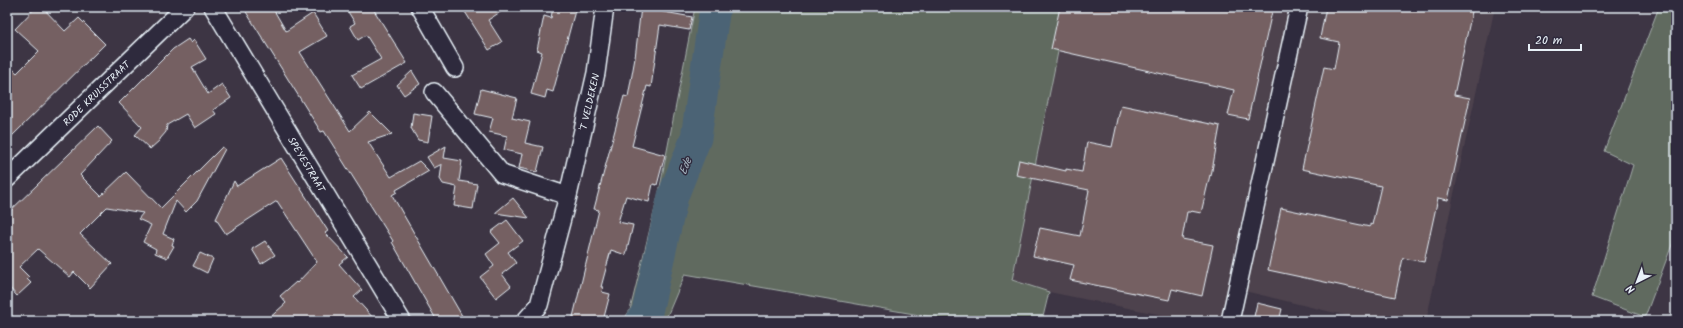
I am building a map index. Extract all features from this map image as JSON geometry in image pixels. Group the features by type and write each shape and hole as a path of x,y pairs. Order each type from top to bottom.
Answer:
{"street":[{"name":"RODE KRUISSTRAAT","path":"7,179 185,7"},
{"name":"SPEYESTRAAT","path":"213,7 402,321"},
{"path":"420,7 455,68"},
{"name":"'T VELDEKEN","path":"525,321 539,305 568,196 596,73 605,7"},
{"path":"1230,321 1299,7"},
{"path":"434,92 502,174 568,196"}],"shaded area":[{"path":"1067,7 1495,7 1426,321 1369,321 1232,288 1223,321 1192,321 1049,292 1012,280"}],"green space":[{"path":"695,7 1067,7 1012,280 1049,292 1042,321 954,321 685,274 665,321 623,321 630,310 659,192"},
{"path":"1659,7 1676,7 1676,234 1645,317 1592,297 1633,165 1604,151"}],"building":[{"path":"36,7 42,7 65,31 79,18 105,44 7,141 7,64 17,73 39,51 15,29"},
{"path":"243,7 272,7 286,31 313,13 327,36 300,52 350,131 370,112 392,134 368,142 391,177 419,161 429,171 396,190 397,192 392,195 465,321 437,321 392,242 393,241 324,131 321,132"},
{"path":"345,7 372,7 407,63 361,89 352,75 381,59 366,35 358,40 350,26 355,23"},
{"path":"462,7 508,7 488,20 502,42 489,50"},
{"path":"553,7 576,7 553,92 547,90 545,98 531,94 542,52 537,50 544,16 551,18"},
{"path":"641,7 659,7 659,11 692,17 689,30 660,25 651,87 647,86 632,146 665,155 657,185 653,184 649,202 626,196 618,222 633,225 626,255 611,250 601,287 603,287 602,292 610,294 603,321 572,321 599,210 594,209 624,96 628,97 635,58"},
{"path":"1060,7 1273,7 1248,119 1228,115 1234,90 1051,49"},
{"path":"1326,7 1473,7 1454,95 1470,98 1448,200 1438,198 1424,262 1403,258 1395,297 1268,270 1281,208 1370,227 1370,224 1372,225 1381,186 1302,169 1324,67 1334,69 1339,42 1320,38"},
{"path":"188,39 191,43 194,40 206,59 192,67 208,94 222,84 231,98 213,110 216,114 195,128 186,114 167,125 166,132 150,149 135,135 142,127 119,103 173,49"},
{"path":"412,71 420,84 404,95 397,85"},
{"path":"481,89 517,98 512,118 530,122 525,143 543,147 537,172 519,168 522,154 504,150 507,136 489,132 493,118 475,114"},
{"path":"1121,105 1220,126 1211,176 1210,175 1201,213 1191,211 1187,212 1182,239 1213,245 1202,296 1172,289 1169,300 1070,280 1074,265 1033,256 1040,228 1080,236 1089,190 1016,175 1019,160 1066,171 1066,169 1082,172 1087,142 1112,147"},
{"path":"413,113 432,116 428,142 418,140 411,128"},
{"path":"98,126 112,141 80,175 101,196 126,172 161,208 222,147 225,149 197,201 186,212 176,201 163,234 174,239 172,245 174,246 167,258 155,253 156,249 143,242 151,225 138,219 143,213 107,207 80,234 112,264 90,288 74,272 70,277 38,249 19,267 29,277 27,279 31,283 17,296 7,285 7,214"},
{"path":"446,146 444,158 462,161 459,181 477,184 473,209 454,206 457,187 443,184 440,179 442,164 434,168 427,157"},
{"path":"281,158 328,231 325,233 348,257 339,264 362,290 354,297 376,321 266,321 286,303 280,296 296,282 297,283 317,262 277,201 226,234 216,219 234,181 237,186"},
{"path":"513,198 529,218 495,213"},
{"path":"507,220 523,241 508,252 516,263 502,274 511,286 496,298 480,277 494,266 486,254 500,243 491,232"},
{"path":"265,241 275,255 261,264 252,249"},
{"path":"200,253 213,259 207,273 193,266"},
{"path":"1257,303 1282,309 1279,321 1253,321"}],"waterway":[{"name":"Ede","path":"641,321 647,312 673,196 696,138 715,7"}]}
